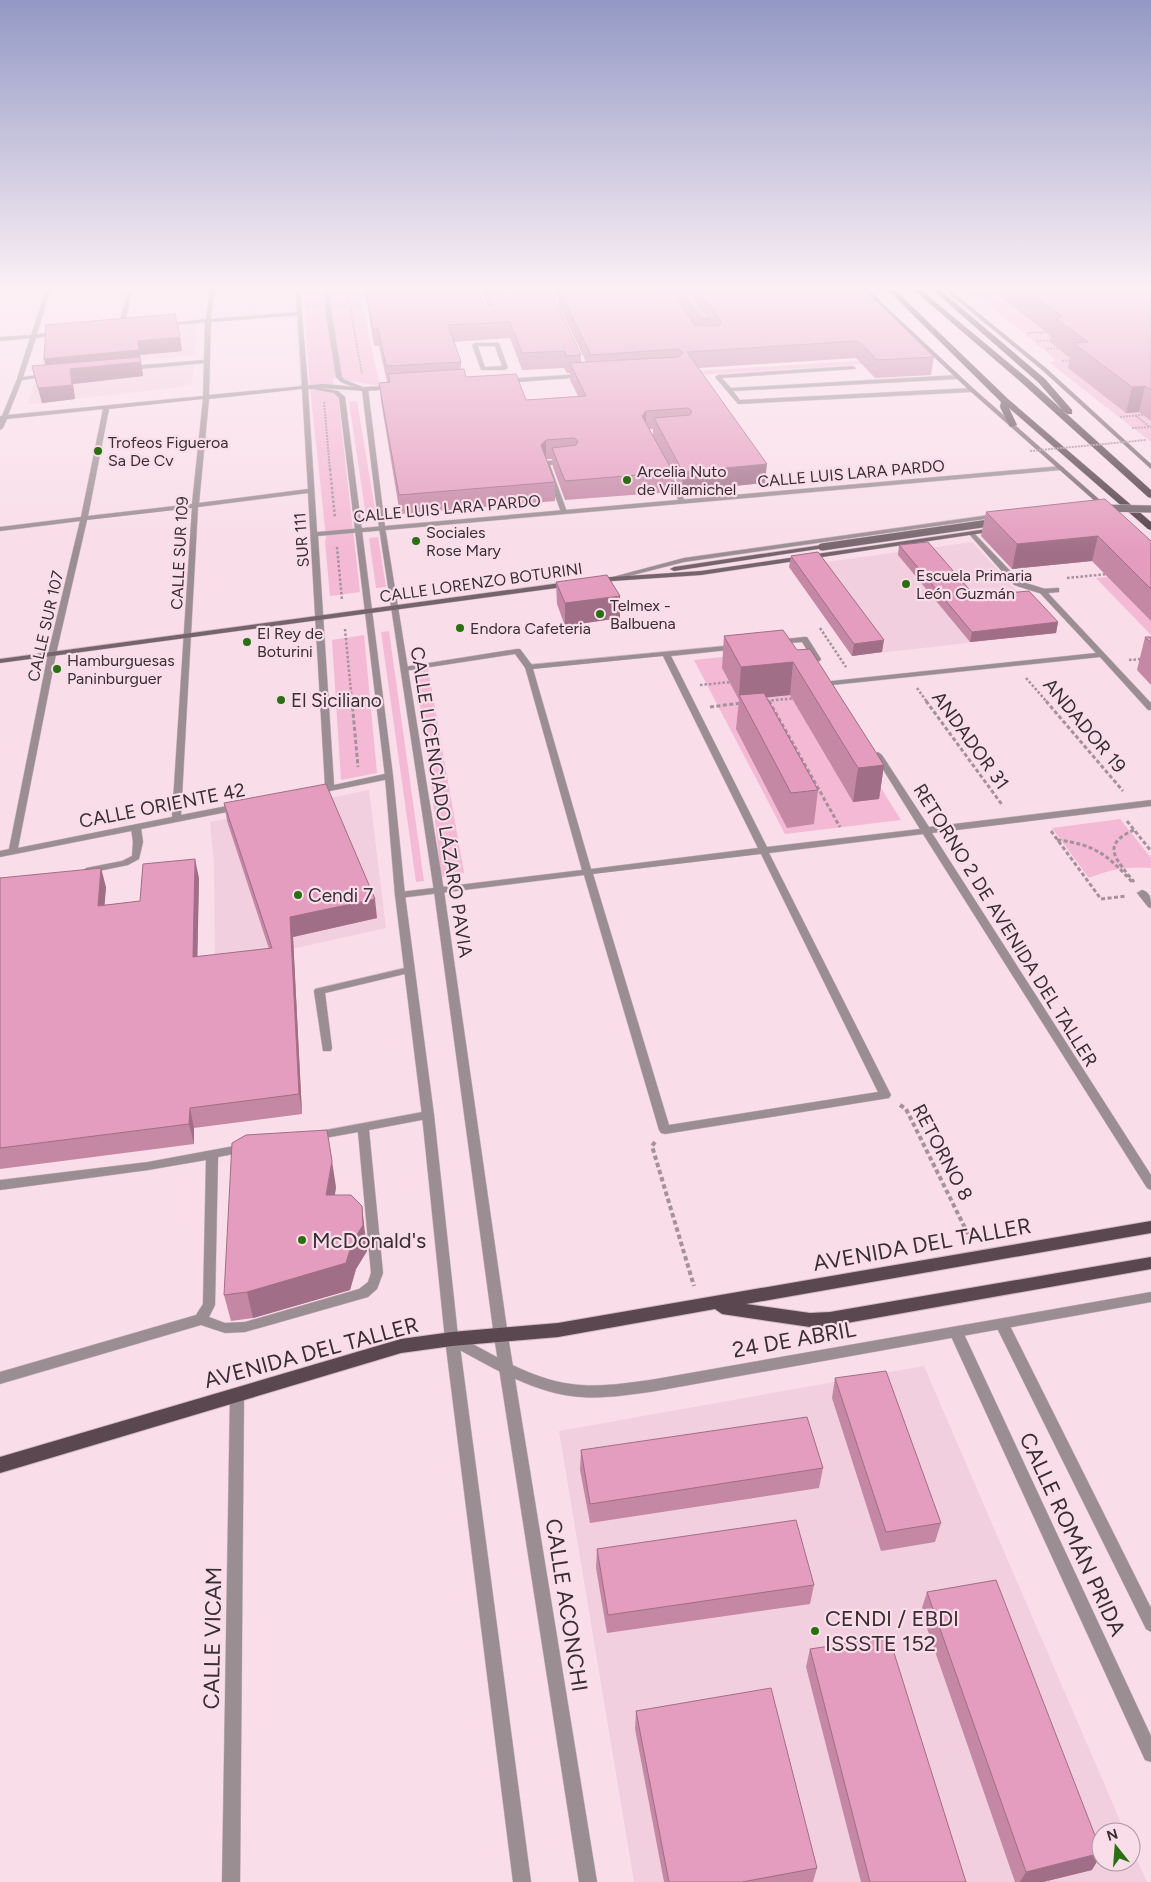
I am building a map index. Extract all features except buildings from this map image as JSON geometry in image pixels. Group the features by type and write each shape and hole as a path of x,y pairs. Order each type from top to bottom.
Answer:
{"highway":[{"path":"981,378 1005,401 1151,527"},
{"path":"1021,378 1091,443 1151,495"},
{"path":"1038,378 1091,443"},
{"path":"1005,401 1004,407 1013,424"}],"main road":[{"path":"959,378 1013,424 1114,516 1105,517"},
{"path":"1054,378 1151,467"},
{"path":"1094,508 1151,508"},
{"path":"614,578 1006,518"},
{"name":"CALLE LORENZO BOTURINI","path":"585,582 614,578 701,573 1000,530"},
{"name":"CALLE LORENZO BOTURINI","path":"0,661 575,583"},
{"name":"AVENIDA DEL TALLER","path":"0,1465 401,1346 452,1339 558,1330 1151,1227"},
{"name":"AVENIDA DEL TALLER","path":"700,1306 734,1308 810,1320 830,1319 1151,1263"}],"street":[{"path":"0,428 2,418 20,379 31,378"},
{"name":"CALLE SUR 109","path":"176,819 195,506 206,397 206,378"},
{"name":"SUR 111","path":"304,378 330,788"},
{"path":"340,378 343,381 365,389"},
{"path":"495,382 537,378"},
{"path":"719,378 738,402 972,390"},
{"path":"729,390 943,378"},
{"path":"2,418 305,387 323,386 365,389 394,387"},
{"path":"305,387 336,392 342,397 388,776 400,895 428,1115 452,1339 522,1882"},
{"name":"CALLE LICENCIADO LÁZARO PAVIA","path":"365,389 382,527 439,890 501,1336"},
{"name":"CALLE SUR 107","path":"13,851 52,654 84,520 106,408"},
{"path":"564,512 546,463 574,462"},
{"path":"664,467 682,501"},
{"name":"CALLE LUIS LARA PARDO","path":"314,534 1061,468"},
{"path":"0,529 311,491"},
{"path":"614,578 684,560 1006,518"},
{"path":"971,533 1017,583 1042,591 1056,590"},
{"path":"1042,591 1151,708"},
{"path":"765,644 804,639 839,693"},
{"path":"529,667 745,646"},
{"path":"404,669 517,651 529,667 665,1130 884,1096 666,654"},
{"path":"832,684 1101,655"},
{"name":"RETORNO 2 DE AVENIDA DEL TALLER","path":"875,750 1151,1185"},
{"path":"310,792 388,776"},
{"path":"400,895 1151,803"},
{"name":"CALLE ORIENTE 42","path":"0,854 243,805"},
{"path":"78,873 131,860 137,853 136,828"},
{"path":"1142,893 1151,905"},
{"path":"327,1048 319,991 409,970"},
{"path":"303,1138 428,1115"},
{"path":"201,1319 225,1328 245,1327 363,1294 374,1285 377,1273 363,1127"},
{"path":"0,1185 148,1166 258,1146"},
{"path":"0,1378 201,1319 209,1305 212,1154"},
{"name":"24 DE ABRIL","path":"452,1339 506,1370 561,1388 610,1391 666,1384 1151,1297"},
{"name":"CALLE ROMÁN PRIDA","path":"1002,1324 1151,1624"},
{"name":"CALLE ROMÁN PRIDA","path":"956,1332 1151,1754"},
{"name":"CALLE ACONCHI","path":"501,1336 588,1882"},
{"name":"CALLE VICAM","path":"232,1882 237,1395"}],"path":[{"path":"363,378 365,389"},
{"path":"1099,419 1151,414"},
{"path":"1136,415 1150,427"},
{"path":"1030,451 1146,440"},
{"path":"1064,579 1112,574"},
{"path":"820,628 856,681"},
{"name":"ANDADOR 19","path":"1015,664 1135,805"},
{"name":"ANDADOR 31","path":"908,675 1012,820"},
{"path":"682,687 735,681"},
{"path":"760,702 802,697"},
{"path":"769,701 848,840"},
{"path":"693,708 743,703"},
{"path":"1115,807 1151,851"},
{"path":"1040,817 1101,899 1142,893"},
{"path":"1134,830 1120,836 1114,845 1115,857 1142,893"},
{"path":"1057,840 1072,841 1095,848 1111,858 1142,893"},
{"name":"RETORNO 8","path":"884,1096 906,1109 979,1257"},
{"path":"665,1130 652,1146 700,1306"}],"shaded area":[{"path":"57,378 192,378 191,386 28,404 35,380"},
{"path":"309,378 378,378 380,386 333,378 335,395 338,397 360,592 330,596 326,537"},
{"path":"1069,378 1151,378 1151,442"},
{"path":"357,401 376,515 366,516 349,402"},
{"path":"378,537 386,587 376,588 369,538"},
{"name":"Escuela Primaria León Guzmán","path":"972,542 1056,633 852,656 789,567"},
{"path":"1140,574 1151,589 1151,635 1096,578"},
{"path":"389,631 424,881 416,882 381,632"},
{"path":"364,635 377,773 341,780 332,640"},
{"path":"772,652 798,656 901,820 785,834 694,660"},
{"path":"428,668 464,873 441,877 428,754 414,669"},
{"name":"Cendi 7","path":"369,790 386,928 215,966 214,863 210,822"},
{"path":"1120,819 1151,858 1151,868 1135,867 1120,869 1104,872 1089,878 1052,828"},
{"name":"CENDI / EBDI ISSSTE 152","path":"924,1366 1121,1822 1091,1822 1091,1872 1141,1872 1141,1868 1147,1882 634,1882 559,1431"}],"place":[{"name":"Trofeos Figueroa Sa De Cv","path":"98,451"},
{"name":"Arcelia Nuto de Villamichel","path":"627,480"},
{"name":"Sociales Rose Mary","path":"416,541"},
{"name":"Escuela Primaria León Guzmán","path":"906,584"},
{"name":"Telmex - Balbuena","path":"600,614"},
{"name":"Endora Cafeteria","path":"460,628"},
{"name":"El Rey de Boturini","path":"247,642"},
{"name":"Hamburguesas Paninburguer","path":"57,669"},
{"name":"El Siciliano","path":"281,700"},
{"name":"Cendi 7","path":"298,895"},
{"name":"McDonald's","path":"302,1240"},
{"name":"CENDI / EBDI ISSSTE 152","path":"815,1631"}]}
